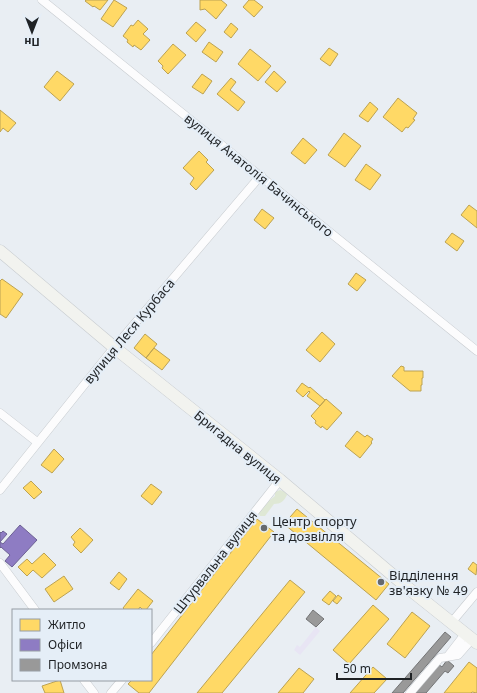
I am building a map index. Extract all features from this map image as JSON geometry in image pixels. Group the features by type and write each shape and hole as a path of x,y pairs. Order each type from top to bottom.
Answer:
{"street":[{"name":"вулиця Анатолія Бачинського","path":"42,0 477,350"},
{"name":"вулиця Леся Курбаса","path":"0,490 114,348 261,176"},
{"name":"Бригадна вулиця","path":"0,251 114,348 280,480 471,639"},
{"path":"0,413 37,442"},
{"name":"Штурвальна вулиця","path":"152,642 280,480"},
{"path":"0,562 34,609"},
{"path":"451,623 477,592"},
{"path":"410,693 440,658 458,655 471,639"},
{"path":"85,681 94,693"},
{"path":"111,693 121,681"}],"shaded area":[{"path":"316,627 320,631 300,655 294,650 297,645 300,647"}],"green space":[{"path":"280,490 286,492 287,495 285,499 280,503 274,504 265,516 260,516 258,511 267,498 270,500 275,496 275,492"}],"building: Житло":[{"path":"108,0 100,10 94,6 93,7 85,1"},
{"path":"114,0 127,8 113,27 101,19"},
{"path":"200,0 221,0 227,5 216,19 205,9 200,10"},
{"path":"249,0 254,0 263,7 254,17 243,7"},
{"path":"138,20 148,29 143,34 150,40 141,50 134,45 133,47 123,36 131,25 133,26"},
{"path":"196,22 206,30 196,42 186,33"},
{"path":"231,23 238,29 231,38 224,32"},
{"path":"209,42 223,52 216,62 202,52"},
{"path":"173,44 186,55 168,74 158,61"},
{"path":"329,48 338,54 330,66 320,59"},
{"path":"250,49 271,66 258,81 238,64"},
{"path":"57,71 74,84 60,101 44,87"},
{"path":"274,71 286,82 277,92 265,82"},
{"path":"202,74 212,81 203,94 192,87"},
{"path":"231,78 236,82 230,90 245,102 238,111 217,94"},
{"path":"398,98 417,113 413,119 415,120 402,132 383,117"},
{"path":"370,102 378,109 368,122 359,116"},
{"path":"0,110 16,123 8,132 3,128 0,132"},
{"path":"344,133 361,146 345,167 328,155"},
{"path":"303,138 317,150 305,164 291,153"},
{"path":"199,151 208,160 206,162 214,170 196,190 190,184 194,178 183,168"},
{"path":"366,164 381,175 370,190 355,180"},
{"path":"469,205 477,211 477,228 461,215"},
{"path":"262,209 274,218 265,229 254,220"},
{"path":"452,233 464,241 457,251 445,242"},
{"path":"356,273 366,280 357,291 348,284"},
{"path":"2,279 23,294 6,318 0,314 0,281"},
{"path":"322,332 335,344 320,362 306,350"},
{"path":"145,334 157,344 146,358 134,348"},
{"path":"154,348 170,360 162,370 146,358"},
{"path":"401,366 404,367 404,371 423,371 421,391 410,391 392,376"},
{"path":"302,383 309,388 310,387 325,400 320,406 307,396 310,392 309,391 303,397 296,391"},
{"path":"326,399 342,413 327,430 322,426 321,428 315,423 316,421 311,416"},
{"path":"357,431 365,437 367,435 373,439 371,442 372,443 360,458 345,446"},
{"path":"54,449 64,459 52,473 41,465"},
{"path":"31,481 42,492 34,499 23,488"},
{"path":"151,484 162,492 152,505 141,496"},
{"path":"297,509 389,584 376,600 284,524"},
{"path":"257,519 274,532 149,693 139,693 128,684 131,681 152,681 152,654"},
{"path":"80,528 93,540 81,553 73,545 75,542 71,537"},
{"path":"44,553 56,565 42,578 33,570 27,576 18,567 27,559 32,564"},
{"path":"473,562 477,565 476,575 468,569"},
{"path":"119,572 127,579 119,590 110,583"},
{"path":"64,576 73,589 54,602 45,589"},
{"path":"290,580 305,592 222,693 197,693"},
{"path":"138,589 153,601 147,609 142,609 140,607 139,609 123,608"},
{"path":"330,591 336,596 329,605 322,600"},
{"path":"338,595 342,598 337,604 333,601"},
{"path":"373,605 389,619 349,664 333,650"},
{"path":"412,612 430,626 405,658 387,644"},
{"path":"469,662 477,668 477,693 444,693"},
{"path":"373,667 387,679 374,693 350,693"},
{"path":"299,668 314,679 303,693 278,693"},
{"path":"60,681 64,693 45,693 42,686"}],"building: Офіси":[{"path":"20,525 37,540 12,567 5,561 10,555 1,547 0,548 0,542 3,544"},
{"path":"3,531 7,534 0,542 0,532 1,533"}],"building: Промзона":[{"path":"313,610 324,619 316,627 306,619"},
{"path":"445,632 451,637 403,693 392,693"},
{"path":"447,660 454,666 448,673 445,671 426,693 415,693 438,664 442,667"}],"place":[{"name":"Центр спорту та дозвілля","path":"264,528"},
{"name":"Відділення зв'язку № 49","path":"381,582"}]}
